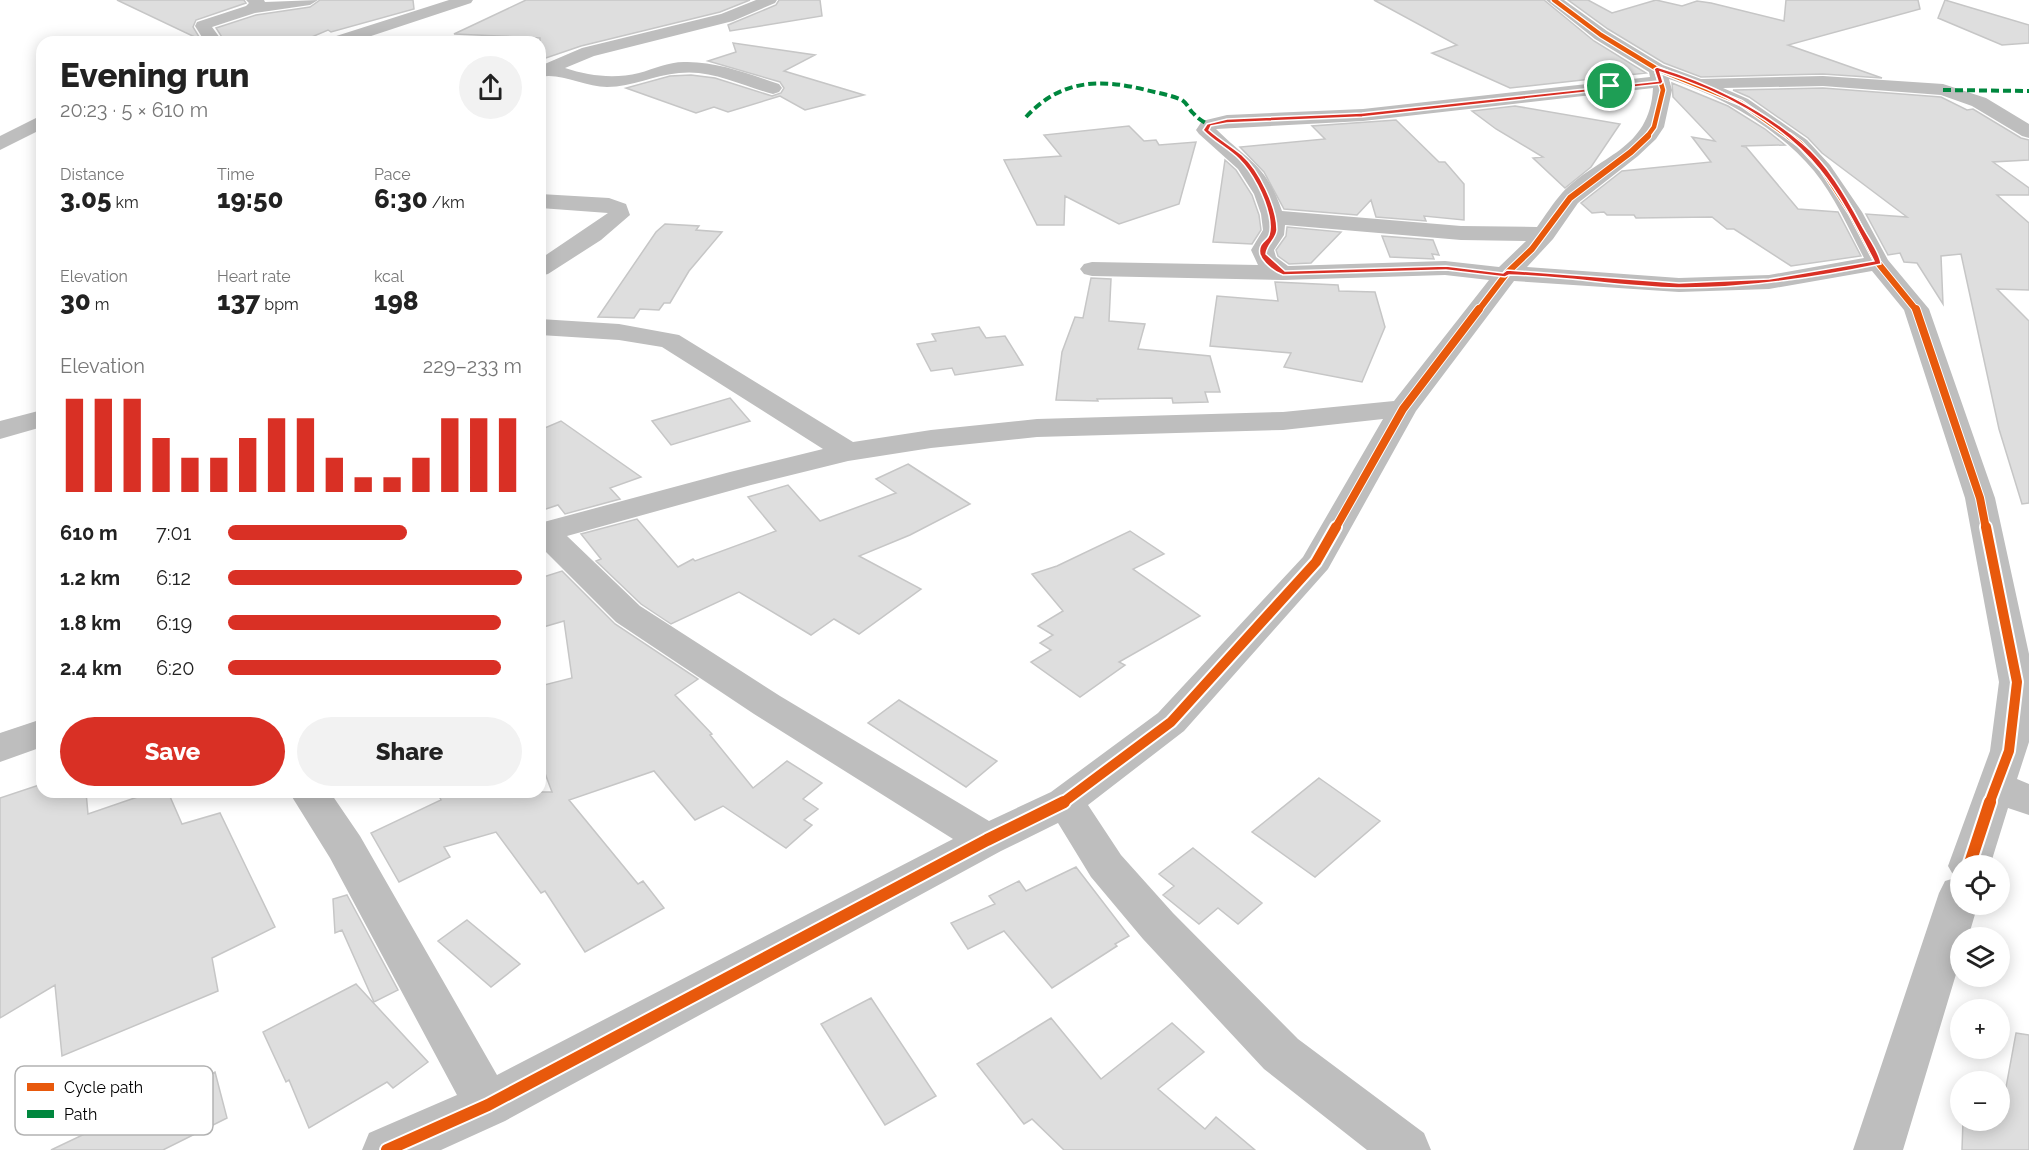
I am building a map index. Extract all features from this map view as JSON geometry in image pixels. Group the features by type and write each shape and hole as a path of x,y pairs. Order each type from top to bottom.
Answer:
{"street":[{"path":"210,36 203,26 205,24 253,4 310,0"},
{"path":"354,36 465,0"},
{"path":"546,69 618,43 727,18 769,0"},
{"path":"1554,0 1659,75 1698,84 1741,103 1800,144 1823,169 1878,263 1917,309 1980,498 2017,682 2009,751 2012,793 1975,855"},
{"path":"546,71 579,79 608,83 687,67 742,78 773,88"},
{"path":"1283,273 1268,262 1263,254 1263,247 1273,236 1272,217 1264,191 1241,158 1206,130 1209,125 1227,121 1362,115 1573,90 1659,75"},
{"path":"387,1150 488,1105 987,840 1065,802 1171,722 1316,562 1403,409 1506,274 1545,234 1570,198 1649,135 1654,127 1663,90 1659,75"},
{"path":"1698,84 1731,81 1822,81 1942,90 1979,102 2029,132"},
{"path":"0,144 36,124"},
{"path":"546,201 609,205 618,209 619,215 546,265"},
{"path":"1272,217 1452,233 1545,234"},
{"path":"1092,269 1283,273 1446,268 1679,285 1769,282 1878,263"},
{"path":"546,327 618,332 670,340 848,452"},
{"path":"546,532 741,478 848,452 930,440 1037,428 1282,421 1403,409"},
{"path":"0,430 36,420"},
{"path":"546,537 628,614 767,705 987,840"},
{"path":"0,748 36,734"},
{"path":"313,798 345,848 488,1105"},
{"path":"1065,802 1106,866 1158,926 1281,1054 1406,1150"},
{"path":"1878,1150 1953,915"}],"building":[{"path":"117,0 244,0 246,3 196,20 193,27 199,36 193,36"},
{"path":"320,0 413,0 414,9 331,32 328,30 314,36 221,36 216,28 256,15 310,7"},
{"path":"526,0 750,0 720,12 581,46 546,58 546,36 454,34"},
{"path":"779,0 820,0 822,16 730,31 728,25 776,5"},
{"path":"1374,0 1544,0 1594,41 1646,73 1510,88 1432,53 1457,45"},
{"path":"1568,0 1588,0 1612,13 1656,0 1682,6 1697,1 1784,21 1786,0 1918,0 1920,9 1788,45 1882,78 1823,74 1701,77 1664,63 1608,29"},
{"path":"1945,0 2029,25 2029,43 2002,45 1938,18"},
{"path":"733,43 815,55 784,71 864,95 805,110 780,96 728,112 714,107 696,113 626,88 670,76 691,75 715,78 772,96 781,93 784,88 780,82 708,61 736,52"},
{"path":"1672,83 1728,106 1765,129 1785,145 1741,146 1746,147 1798,209 1838,212 1861,256 1791,266 1734,229 1727,229 1712,217 1636,218 1634,215 1607,215 1604,212 1592,213 1581,203 1622,171 1711,162 1692,137 1715,141 1673,97"},
{"path":"1823,88 1941,97 1967,110 1973,109 2021,138 2029,140 2029,160 1993,162 2029,188 2029,195 1997,195 2029,223 2029,290 1997,289 2029,321 2029,503 2022,504 1999,429 1961,254 1941,256 1943,304 1917,263 1904,262 1900,253 1888,255 1866,214 1907,217 1822,153 1808,138 1749,97 1733,90"},
{"path":"1515,106 1620,124 1591,167 1565,188 1533,158 1543,157 1496,129 1472,111"},
{"path":"1396,120 1439,162 1445,162 1464,184 1464,220 1424,216 1426,221 1376,217 1371,200 1357,215 1284,209 1264,172 1240,147 1325,139 1312,126"},
{"path":"1129,126 1144,141 1156,140 1159,145 1196,142 1179,204 1119,224 1065,196 1064,225 1037,225 1004,160 1061,156 1044,135"},
{"path":"1225,160 1236,170 1252,195 1259,215 1261,230 1252,244 1213,242"},
{"path":"665,224 699,226 696,230 722,232 689,271 670,303 664,303 659,310 640,309 634,318 598,317 656,232"},
{"path":"1287,227 1341,232 1311,263 1289,264 1278,256 1276,250 1286,236"},
{"path":"1382,236 1433,240 1439,255 1432,254 1434,259 1390,257"},
{"path":"1091,278 1111,279 1109,321 1145,324 1138,349 1210,356 1220,392 1205,392 1208,402 1173,403 1172,398 1056,400 1062,352 1075,317 1083,318"},
{"path":"1275,282 1338,285 1339,291 1375,292 1385,327 1362,382 1284,367 1291,353 1210,346 1217,296 1278,301"},
{"path":"979,327 986,338 1005,336 1023,365 955,375 952,368 931,371 917,344 936,341 932,334"},
{"path":"730,398 750,421 671,445 652,421"},
{"path":"561,421 641,477 610,488 620,499 565,514 558,505 546,509 546,427"},
{"path":"908,464 970,504 910,535 859,556 921,589 859,634 834,619 811,635 739,592 671,624 641,604 596,561 601,559 581,534 637,519 678,567 693,559 695,561 776,531 748,497 788,485 820,521 896,493 876,479"},
{"path":"1130,531 1164,554 1133,569 1200,616 1119,662 1125,665 1080,697 1031,662 1051,650 1040,643 1053,635 1038,626 1063,611 1032,574 1057,566"},
{"path":"562,571 615,624 698,679 675,695 712,734 710,735 753,788 787,761 822,783 803,799 818,809 804,820 812,825 786,848 723,806 695,820 654,771 569,800 638,884 643,881 664,908 585,952 545,891 541,893 496,832 444,847 450,857 399,882 371,833 441,800 440,798 546,798 546,792 552,792 546,776 546,684 572,678 564,621 546,626 546,576"},
{"path":"899,700 997,761 966,787 868,723"},
{"path":"1319,778 1380,821 1315,877 1252,832"},
{"path":"36,786 36,798 87,798 88,814 135,798 171,798 182,824 220,813 275,927 212,958 218,991 62,1056 55,985 0,1018 0,798"},
{"path":"1193,848 1262,903 1238,924 1218,908 1199,924 1163,895 1174,886 1159,874"},
{"path":"1076,867 1129,936 1052,988 1004,931 968,949 951,923 995,904 989,896 1019,881 1026,891"},
{"path":"347,895 398,990 374,1002 342,930 335,933 333,899"},
{"path":"467,920 520,964 491,987 438,941"},
{"path":"356,984 428,1062 393,1088 387,1082 309,1128 289,1080 286,1082 263,1032"},
{"path":"871,998 936,1096 885,1125 821,1024"},
{"path":"1051,1018 1101,1079 1172,1023 1204,1052 1158,1089 1205,1129 1216,1117 1255,1150 1064,1150 1032,1119 1024,1124 977,1064"},
{"path":"2016,1033 2029,1035 2029,1150 1962,1150 1963,1131 2010,1131 2009,1071"},
{"path":"215,1072 227,1118 213,1125 213,1073"},
{"path":"83,1135 193,1135 163,1150 51,1150"}],"marked path":[{"path":"1026,117 1039,103 1069,87 1103,84 1138,88 1179,99 1186,103 1195,116 1209,125"},
{"path":"1943,90 2029,91"}],"cycle path":[{"path":"387,1150 488,1105 987,840 1065,802 1171,722 1316,562 1403,409 1507,273 1532,249 1570,198 1631,152 1654,127 1663,90 1657,69 1601,35 1554,0"},
{"path":"1657,69 1741,103 1800,144 1823,169 1851,212 1878,263 1916,309 1980,498 2017,682 2009,751 1973,855"}],"route":[{"path":"1657,69 1680,76 1741,103 1800,144 1823,169 1851,212 1878,263 1769,282 1679,285 1632,284 1545,274 1507,273 1505,275 1446,268 1283,273 1268,262 1263,254 1263,247 1273,236 1272,217 1264,191 1241,158 1206,130 1209,125 1227,121 1362,115 1610,86 1661,82 1657,69"}]}
